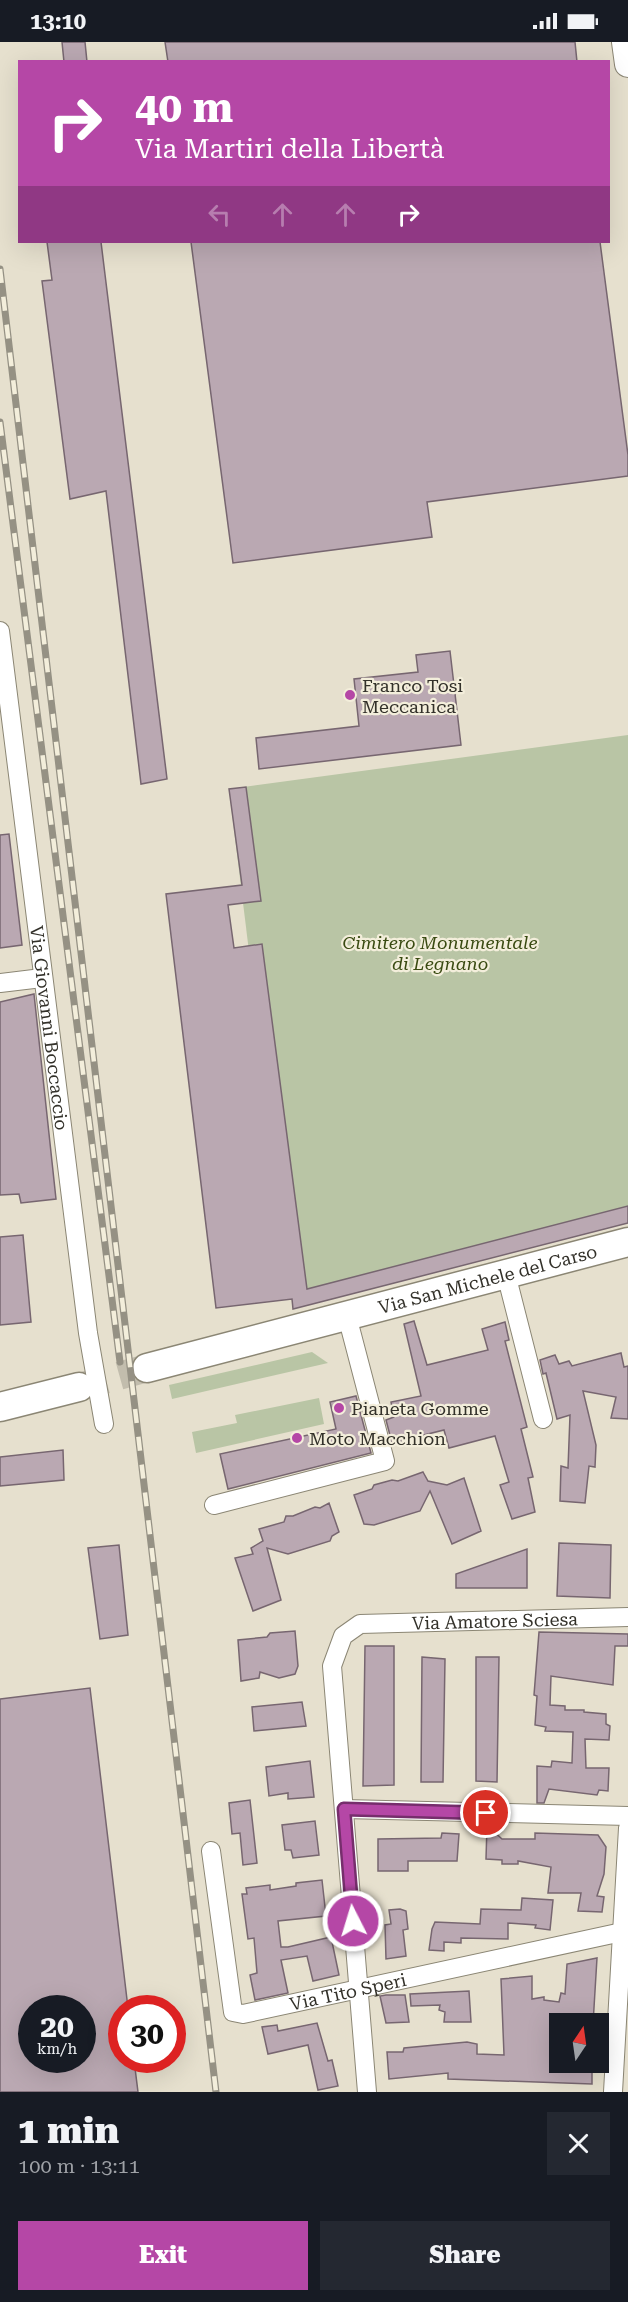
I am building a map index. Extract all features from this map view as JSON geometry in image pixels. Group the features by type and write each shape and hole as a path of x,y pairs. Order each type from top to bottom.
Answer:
{"main road":[{"name":"Via San Michele del Carso","path":"147,1368 628,1242"},
{"path":"0,1407 79,1387"}],"street":[{"path":"625,42 628,64"},
{"name":"Via Giovanni Boccaccio","path":"0,631 42,978 87,1321 104,1424"},
{"path":"0,983 42,978"},
{"path":"506,1274 543,1419"},
{"path":"214,1505 385,1461 347,1316"},
{"name":"Via Amatore Sciesa","path":"344,1809 332,1666 343,1636 360,1624 628,1617"},
{"path":"367,2092 344,1809 628,1816"},
{"path":"613,2092 628,1828"},
{"name":"Via Tito Speri","path":"211,1851 233,2012 243,2014 622,1932"}],"green space":[{"name":"Cimitero Monumentale di Legnano","path":"628,735 628,1223 293,1309 229,789"},
{"path":"312,1352 328,1363 172,1399 169,1385"},
{"path":"319,1398 324,1424 196,1453 192,1432 237,1423 235,1415"}],"building":[{"path":"62,42 85,42 87,60 64,60"},
{"path":"165,42 575,42 577,60 168,60"},
{"path":"47,243 101,243 167,779 141,784 106,491 70,499 42,281 52,280"},
{"path":"191,243 600,243 628,455 628,476 427,502 432,537 233,563"},
{"path":"450,651 461,745 259,769 256,738 359,726 354,679 418,672 416,655"},
{"path":"246,787 261,901 228,905 234,948 262,944 307,1289 628,1206 628,1223 293,1309 292,1299 216,1308 166,894 242,885 229,789"},
{"path":"9,834 22,945 0,948 0,835"},
{"path":"34,994 56,1199 21,1203 19,1194 0,1195 0,1002"},
{"path":"23,1235 31,1322 0,1325 0,1237"},
{"path":"414,1321 427,1365 488,1350 482,1329 505,1322 509,1340 505,1341 527,1427 521,1429 533,1477 528,1478 535,1512 512,1519 500,1485 509,1482 495,1436 449,1448 444,1430 392,1443 386,1420 394,1417 391,1402 421,1396 404,1324"},
{"path":"621,1353 624,1367 628,1366 628,1419 611,1418 616,1397 583,1391 596,1445 595,1467 589,1466 585,1503 560,1501 561,1466 568,1468 570,1415 557,1419 546,1373 543,1374 540,1360 555,1355 559,1364 569,1361 572,1366"},
{"path":"356,1396 371,1453 228,1489 220,1454 336,1429 330,1402"},
{"path":"63,1450 64,1480 0,1486 0,1457"},
{"path":"423,1472 428,1481 447,1485 464,1478 481,1531 452,1544 430,1491 420,1511 374,1525 364,1524 354,1495 372,1489 374,1485 392,1480 398,1481"},
{"path":"329,1503 339,1532 332,1536 330,1541 288,1554 267,1548 281,1600 253,1611 235,1558 253,1554 251,1548 263,1541 259,1529 284,1522 286,1516 293,1516 315,1507 320,1508"},
{"path":"559,1543 611,1545 610,1598 557,1596"},
{"path":"119,1545 128,1635 100,1639 88,1548"},
{"path":"527,1549 527,1588 456,1588 456,1574"},
{"path":"295,1631 298,1666 295,1674 279,1678 260,1672 259,1678 241,1681 238,1640 267,1637 270,1633"},
{"path":"539,1632 628,1634 628,1646 615,1646 613,1685 551,1676 550,1705 565,1706 565,1710 584,1710 584,1712 606,1714 606,1724 610,1726 609,1740 585,1739 586,1768 609,1768 608,1791 599,1790 597,1795 549,1789 544,1803 537,1803 537,1766 551,1767 552,1761 572,1763 573,1732 545,1731 546,1727 535,1725 537,1696 534,1695"},
{"path":"365,1646 394,1646 394,1785 363,1786"},
{"path":"422,1657 445,1659 443,1782 421,1782"},
{"path":"476,1657 499,1657 497,1782 476,1781"},
{"path":"90,1688 126,1995 108,1995 108,2073 136,2073 138,2092 0,2092 0,1699"},
{"path":"302,1702 306,1726 254,1731 252,1707"},
{"path":"310,1761 314,1797 288,1799 288,1793 269,1796 266,1767"},
{"path":"250,1800 257,1863 243,1865 240,1833 232,1834 229,1803"},
{"path":"315,1821 319,1855 293,1858 291,1850 285,1850 282,1825"},
{"path":"487,1825 502,1839 535,1839 535,1833 598,1835 606,1847 604,1874 597,1896 604,1897 602,1912 578,1911 581,1893 548,1893 551,1867 518,1861 518,1864 502,1864 502,1860 486,1859"},
{"path":"442,1833 459,1834 457,1861 408,1861 408,1871 378,1871 378,1839 441,1838"},
{"path":"322,1880 326,1916 278,1921 281,1947 331,1937 339,1975 313,1981 307,1956 281,1960 288,1993 255,2000 250,1975 257,1973 254,1938 248,1939 242,1894 247,1894 246,1888 270,1885 270,1890 296,1886 296,1883"},
{"path":"522,1898 553,1900 550,1930 535,1928 536,1925 508,1923 508,1939 461,1938 461,1943 444,1942 444,1951 429,1950 435,1922 480,1924 481,1909 521,1910"},
{"path":"389,1910 406,1911 408,1929 403,1930 406,1956 386,1959 385,1925 391,1924"},
{"path":"597,1958 594,2013 549,2013 549,2073 592,2073 592,2084 448,2079 448,2073 389,2079 387,2052 403,2052 404,2048 467,2042 477,2044 477,2054 504,2055 501,1979 532,1976 532,1999 544,1997 544,2000 559,2002 561,1993 565,1994 567,1964"},
{"path":"469,1991 471,2022 444,2022 445,2012 439,2010 440,2005 411,2006 410,1994"},
{"path":"405,1995 409,2022 386,2023 380,1996"},
{"path":"317,2023 328,2061 332,2060 338,2086 318,2090 308,2045 268,2054 262,2027 277,2025 278,2031"}],"tunnel":[{"path":"79,1387 147,1368"}],"railway":[{"path":"0,269 216,2092"},
{"path":"0,422 120,1362"}],"place":[{"name":"Franco Tosi Meccanica","path":"350,695"},
{"name":"Pianeta Gomme","path":"339,1408"},
{"name":"Moto Macchion","path":"297,1438"}],"route":[{"path":"353,1921 344,1809 486,1813"}]}
